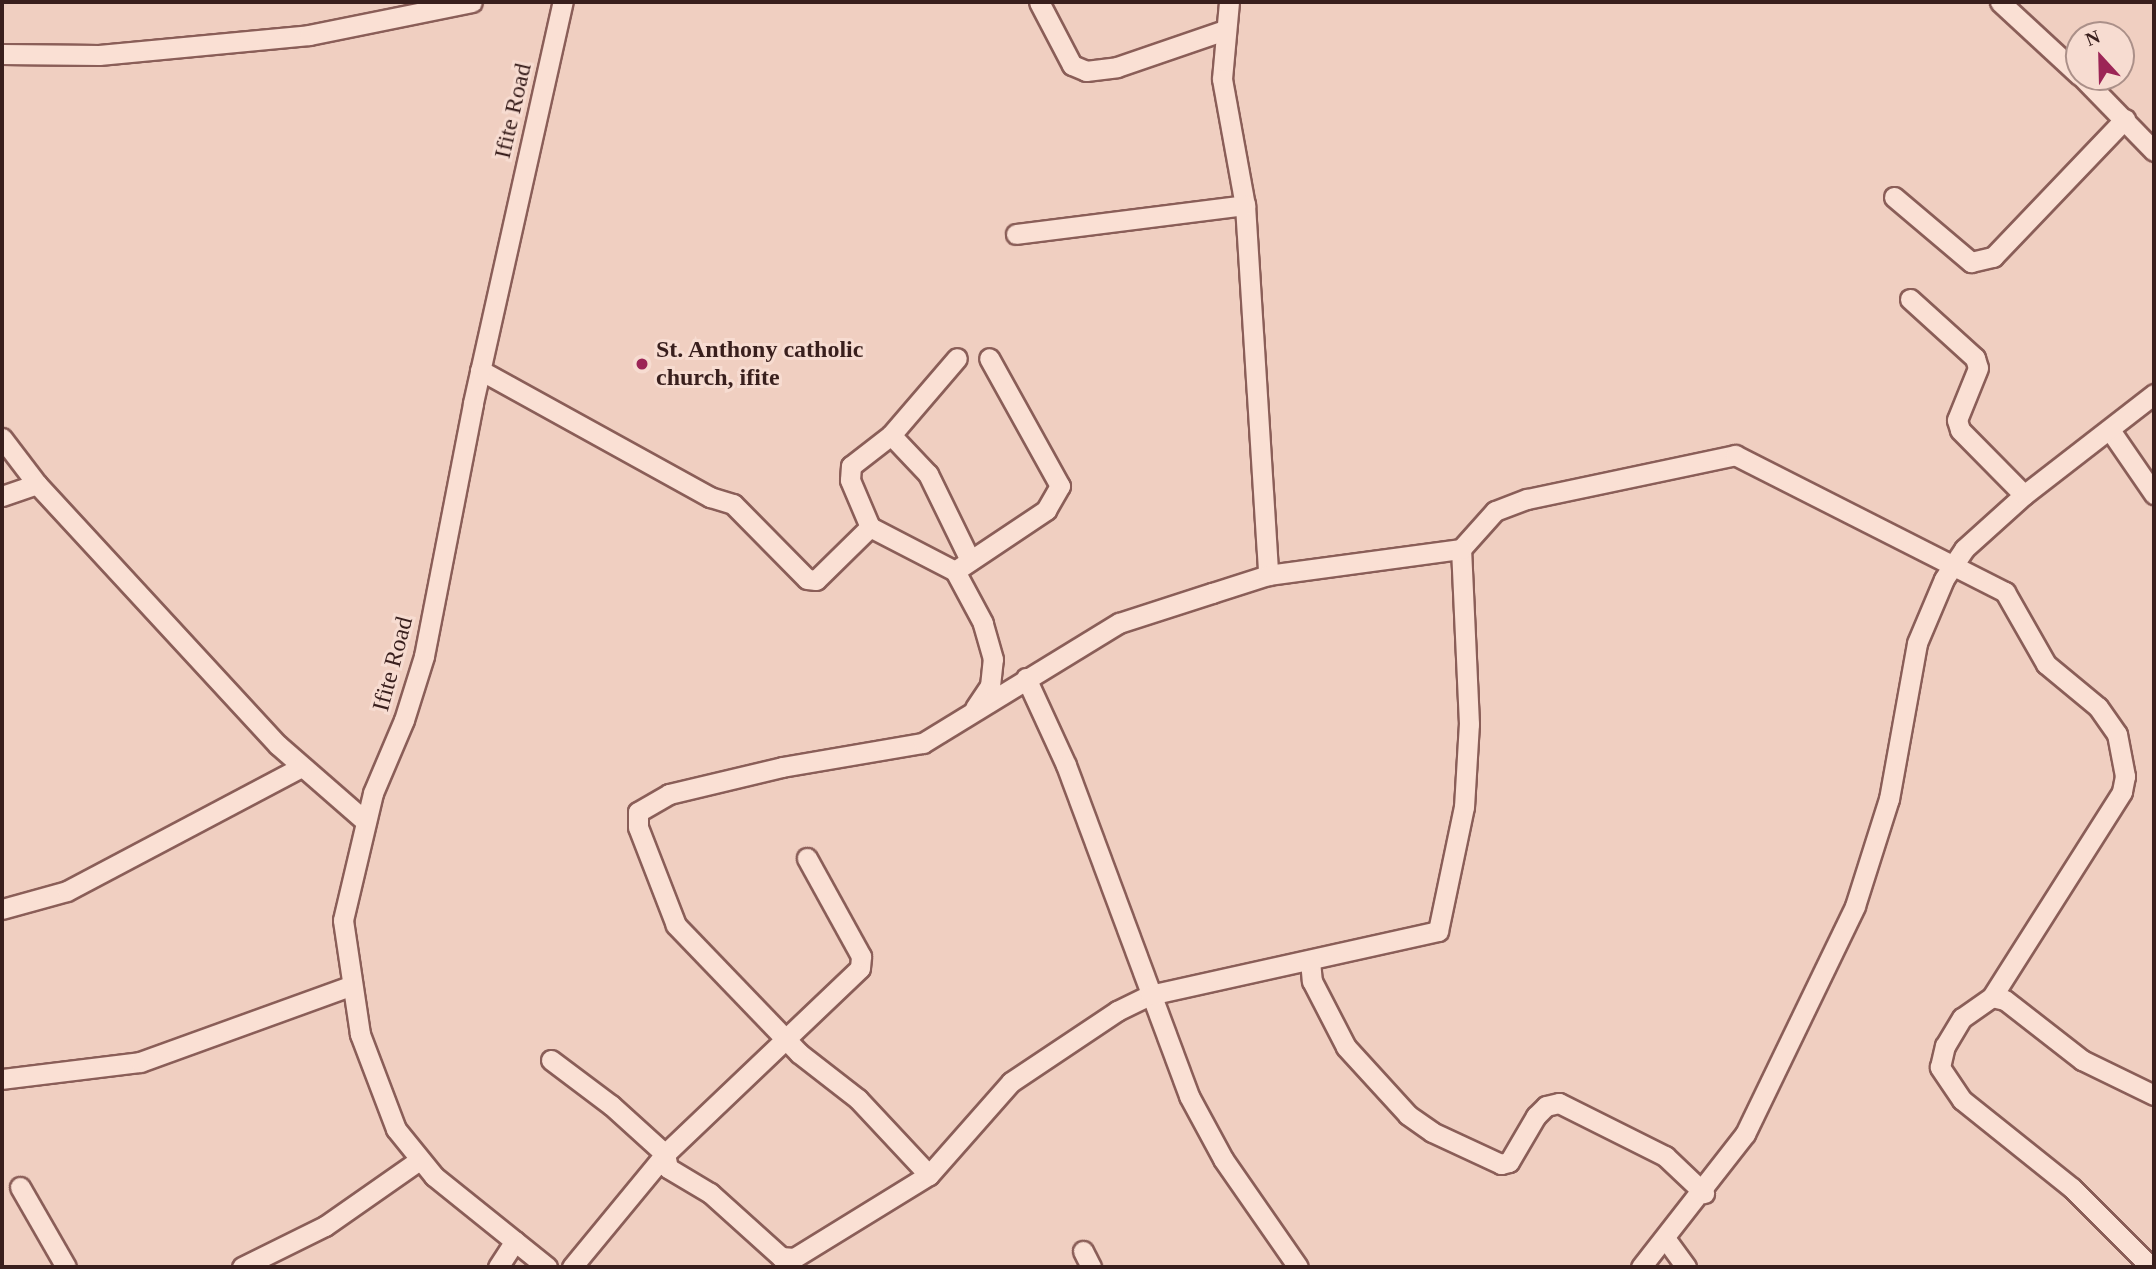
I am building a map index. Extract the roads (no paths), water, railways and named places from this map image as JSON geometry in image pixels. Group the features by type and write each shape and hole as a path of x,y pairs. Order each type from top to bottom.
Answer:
{"street":[{"path":"2,54 99,55 309,35 472,2"},
{"name":"Ifite Road","path":"547,1267 418,1161 383,1098 350,986 344,920 365,821 424,656 480,370 563,2"},
{"path":"1039,2 1072,65 1086,71 1117,67 1225,30"},
{"path":"1229,2 1222,79 1245,205 1268,575"},
{"path":"2000,2 2065,62"},
{"path":"2096,91 2154,151"},
{"path":"1894,197 1971,262 1993,257 2125,119"},
{"path":"1016,234 1245,205"},
{"path":"1910,299 1975,358 1978,368 1957,420 1961,430 2024,495"},
{"path":"957,358 891,435 851,467 850,480 870,527 963,565"},
{"path":"963,565 1046,510 1059,486 989,358"},
{"path":"480,370 709,497 733,505 807,579 816,580 870,527"},
{"path":"1641,1267 1704,1193 1745,1134 1855,906 1889,799 1917,643 1952,567 1964,549 2024,495 2154,394"},
{"path":"2110,430 2154,494"},
{"path":"891,435 928,474 963,565 993,659 989,686 968,718"},
{"path":"2,438 37,484 301,767 365,821"},
{"path":"929,1175 858,1099 789,1041 676,925 638,827 638,812 669,794 782,767 923,743 968,718 1026,678 1119,623 1268,575 1461,549 1494,511 1527,499 1735,455 2005,592 2046,664 2098,707 2117,734 2125,776 2109,818 1992,997 1962,1018 1945,1046 1940,1068 1947,1083 2072,1188 2151,1267"},
{"path":"2,496 37,484"},
{"path":"551,1060 665,1154 668,1168 710,1193 781,1257 804,1261 929,1175 1011,1082 1150,995 1438,931 1466,779 1469,724 1461,549"},
{"path":"1026,678 1066,765 1189,1096 1223,1159 1298,1267"},
{"path":"2,908 67,891 301,767"},
{"path":"572,1267 665,1154 789,1041 862,963 807,858"},
{"path":"1310,960 1312,981 1346,1047 1408,1115 1432,1132 1501,1164 1509,1162 1536,1116 1546,1106 1559,1104 1665,1156 1704,1193"},
{"path":"2,1079 140,1062 350,986"},
{"path":"1992,997 2005,1000 2082,1060 2154,1095"},
{"path":"242,1267 325,1226 418,1161"},
{"path":"20,1187 66,1267"},
{"path":"1665,1238 1686,1267"},
{"path":"498,1267 515,1241"}],"place":[{"name":"St. Anthony catholic church, ifite","path":"642,364"}]}
